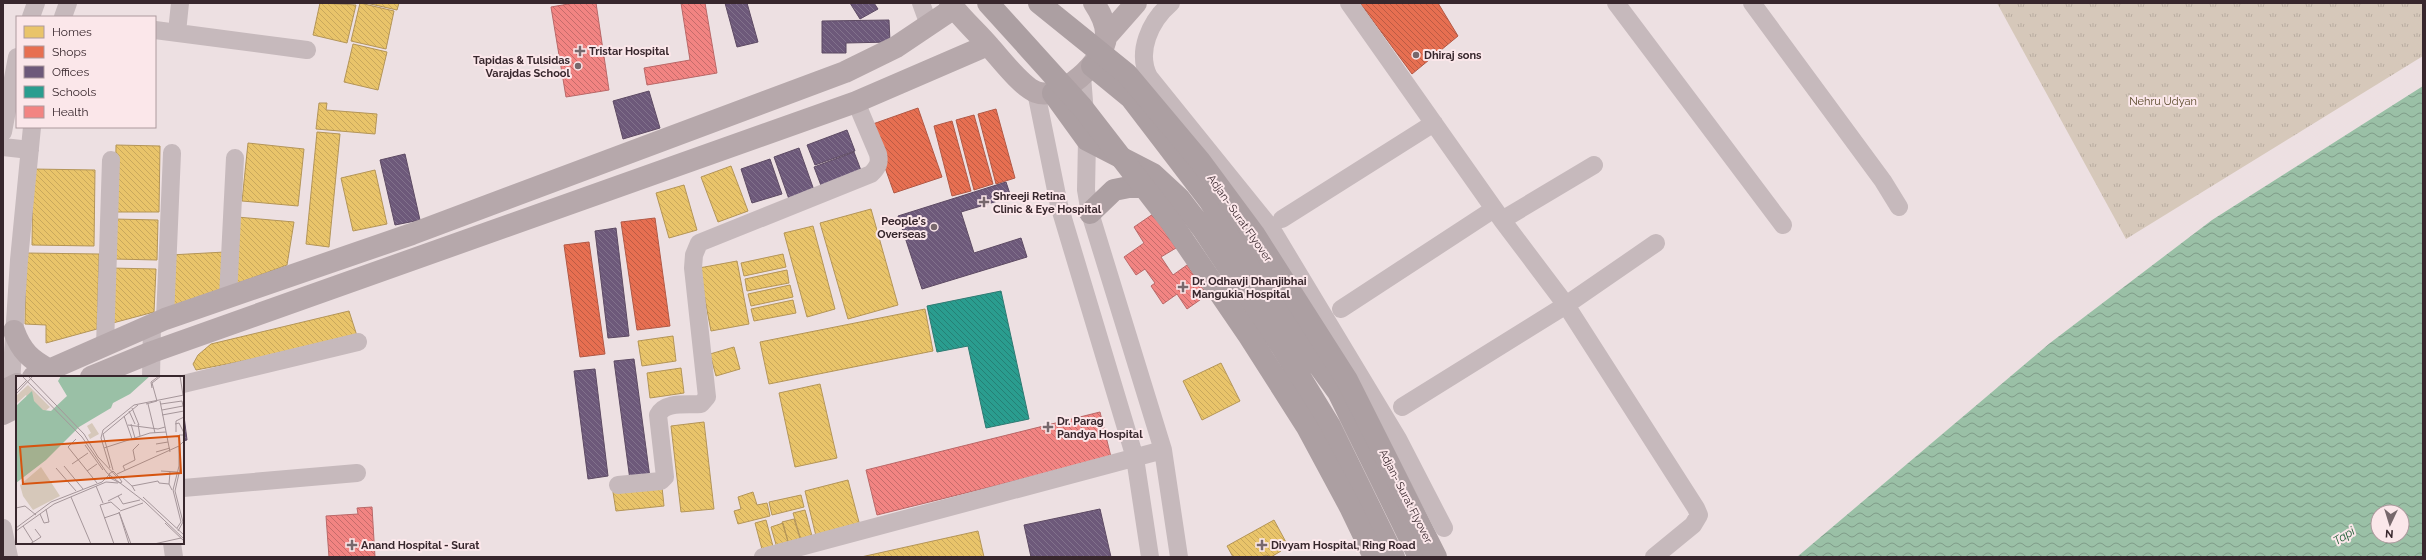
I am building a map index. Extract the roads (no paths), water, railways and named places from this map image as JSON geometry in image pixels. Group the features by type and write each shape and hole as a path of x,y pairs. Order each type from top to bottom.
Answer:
{"highway":[{"path":"988,3 1082,108 1171,222 1249,336 1307,428 1350,507 1374,557"},
{"name":"Adjan- Surat Flyover","path":"1039,3 1127,74 1200,161 1254,234 1347,380 1436,557"},
{"path":"1087,71 1130,98 1209,200 1296,334 1338,392 1419,557"},
{"path":"1045,93 1087,140 1153,174 1179,198 1202,228 1283,349 1330,426 1394,557"},
{"path":"1090,213 1114,190 1129,186 1160,187 1179,198"}],"main road":[{"path":"1094,3 1104,23 1106,37"},
{"path":"14,331 18,342 26,355 42,373 159,322 412,234 845,72 896,47 929,25 952,6 963,21 988,45 1007,69 1045,93 1087,71 1106,37 1136,3"},
{"path":"93,376 152,352 856,102 988,45"}],"street":[{"path":"31,16 36,3"},
{"path":"64,16 68,3"},
{"path":"178,32 180,3"},
{"path":"921,3 929,25"},
{"path":"1171,3 1151,28 1143,52 1144,67 1149,77 1271,228 1398,439 1444,528"},
{"path":"1349,3 1498,214 1566,305 1696,508 1699,515 1693,525 1654,557"},
{"path":"1616,3 1783,225"},
{"path":"1752,3 1883,181 1899,207"},
{"path":"156,30 307,50"},
{"path":"3,132 16,62"},
{"path":"1087,71 1086,190 1090,213 1163,450 1179,557"},
{"path":"1045,93 1059,205 1135,458 1150,557"},
{"path":"618,485 661,481 665,477 658,415 661,410 669,406 701,404 707,397 694,268 694,255 699,242 871,174 877,168 880,161 856,102"},
{"path":"1282,220 1434,123"},
{"path":"10,399 14,331 11,260 30,150 32,128"},
{"path":"3,147 30,150"},
{"path":"151,376 152,352 159,322 172,153"},
{"path":"228,297 235,158"},
{"path":"105,346 111,160"},
{"path":"1341,308 1498,214 1594,165"},
{"path":"1402,407 1566,305 1656,243"},
{"path":"184,384 358,342"},
{"path":"763,557 1163,450"},
{"path":"184,488 357,473"},
{"path":"3,528 8,557"},
{"path":"172,544 174,557"}],"water":[{"name":"Tapi","path":"2423,86 2423,557 1797,557 2050,343 2212,220"}],"place":[{"name":"Tristar Hospital","path":"580,51"},
{"name":"Dhiraj sons","path":"1416,55"},
{"name":"Tapidas & Tulsidas Varajdas School","path":"578,66"},
{"name":"Shreeji Retina Clinic & Eye Hospital","path":"984,202"},
{"name":"People's Overseas","path":"934,227"},
{"name":"Dr. Odhavji Dhanjibhai Mangukia Hospital","path":"1183,287"},
{"name":"Dr. Parag Pandya Hospital","path":"1048,427"},
{"name":"Anand Hospital - Surat","path":"352,545"},
{"name":"Divyam Hospital, Ring Road","path":"1262,545"}],"park label":[{"name":"Nehru Udyan","path":"2163,101"}]}
